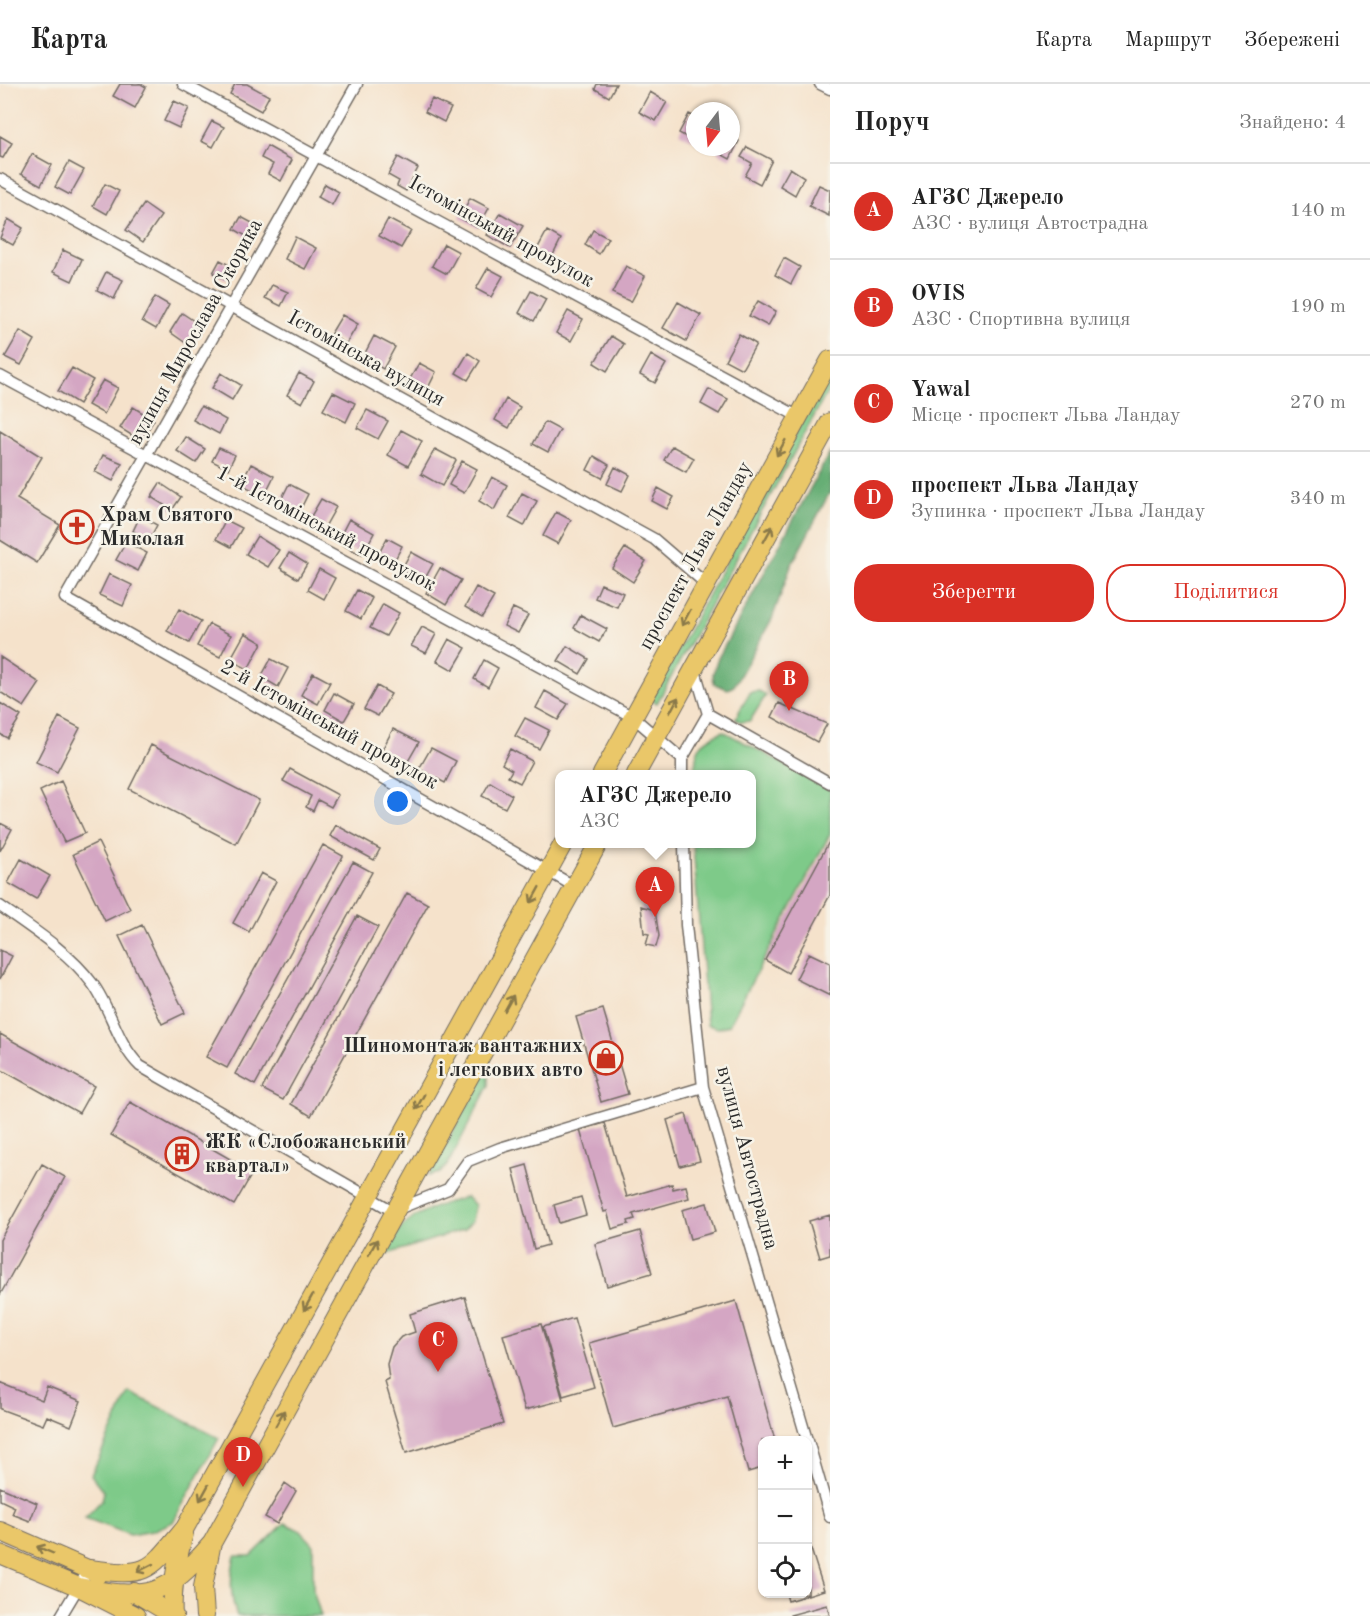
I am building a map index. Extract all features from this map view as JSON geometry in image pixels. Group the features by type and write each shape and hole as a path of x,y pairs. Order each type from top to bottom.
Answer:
{"main road":[{"name":"проспект Льва Ландау","path":"604,770 705,583 830,360"},
{"path":"638,770 830,422"},
{"path":"89,1569 127,1574 140,1572 163,1555 185,1528 560,848"},
{"path":"79,1587 114,1594 141,1595 158,1591 174,1582 212,1543 393,1211 595,848"},
{"path":"173,1616 174,1582 185,1528"},
{"path":"0,1531 89,1569 141,1595 173,1616"},
{"path":"205,1616 203,1587 212,1543"},
{"path":"0,1554 79,1587 136,1616"}],"street":[{"name":"Істомінський провулок","path":"183,84 799,417"},
{"name":"вулиця Мирослава Скорика","path":"65,598 357,84"},
{"path":"820,84 830,89"},
{"name":"Істомінська вулиця","path":"0,179 654,539 705,583"},
{"name":"1-й Істомінський провулок","path":"0,376 633,717 658,736"},
{"name":"2-й Істомінський провулок","path":"65,598 574,886"},
{"path":"694,666 708,714 830,783"},
{"path":"682,770 682,759 708,714"},
{"path":"658,736 682,759"},
{"name":"вулиця Автострадна","path":"684,848 686,925 703,1087 806,1436"},
{"path":"0,906 78,966 109,1009 125,1048 140,1066 393,1211 448,1189 468,1161 500,1148 703,1087"},
{"name":"вулиця Автострадна","path":"812,1458 830,1517"},
{"path":"61,1616 89,1569"}],"green space":[{"path":"830,370 830,387 657,703 651,700"},
{"path":"830,452 830,492 791,566 772,619 734,686 728,689 714,684 713,674 717,660"},
{"path":"759,691 766,695 750,721 741,722 735,719 750,692"},
{"path":"723,731 830,789 830,834 729,1025 718,1028 707,1025 693,848 756,848 756,770 695,770 697,752 708,739"},
{"path":"485,1073 489,1075 489,1085 448,1164 440,1173 428,1176"},
{"path":"466,1197 475,1205 472,1221 465,1229 388,1254 392,1241 407,1222 429,1209"},
{"path":"129,1392 219,1438 173,1522 152,1531 130,1535 85,1518 102,1500 104,1492 91,1475"},
{"path":"285,1523 301,1531 313,1544 313,1590 321,1616 237,1616 232,1586 235,1556 251,1556"}],"building":[{"path":"120,84 141,84 146,87 135,108 113,96"},
{"path":"235,84 247,84 269,96 261,111 230,94"},
{"path":"597,84 616,84 609,97 595,89"},
{"path":"650,92 667,102 656,121 639,112"},
{"path":"432,99 451,108 444,122 425,112"},
{"path":"174,101 189,108 179,128 164,121"},
{"path":"686,120 686,137 679,133"},
{"path":"212,121 224,127 213,147 201,141"},
{"path":"0,136 12,143 3,158 0,157"},
{"path":"267,146 292,160 281,181 268,174 273,164 261,158"},
{"path":"747,147 772,160 760,184 745,176 752,163 741,157"},
{"path":"32,154 52,165 41,185 21,174"},
{"path":"398,157 418,168 406,191 397,186 399,181 388,175"},
{"path":"69,162 84,170 70,195 55,187"},
{"path":"790,168 804,177 795,195 780,186"},
{"path":"105,184 119,191 107,214 93,206"},
{"path":"325,184 339,192 332,205 318,197"},
{"path":"819,185 830,190 829,216 809,206"},
{"path":"470,198 489,208 478,228 460,218"},
{"path":"144,204 161,216 143,242 126,230"},
{"path":"500,213 523,226 510,248 487,235"},
{"path":"241,217 258,226 251,239 234,229"},
{"path":"8,219 23,228 13,245 0,238"},
{"path":"388,219 411,231 401,248 379,236"},
{"path":"593,230 608,238 599,254 585,245"},
{"path":"547,231 561,239 549,263 534,255"},
{"path":"295,237 316,248 305,269 285,259"},
{"path":"444,244 459,252 447,274 432,266"},
{"path":"63,250 82,259 72,281 53,272"},
{"path":"784,258 800,267 791,284 775,275"},
{"path":"220,260 233,267 226,280 213,273"},
{"path":"626,266 645,276 631,302 612,293"},
{"path":"488,268 503,276 491,297 476,289"},
{"path":"106,272 123,280 114,299 97,290"},
{"path":"272,285 288,292 281,306 265,298"},
{"path":"531,291 546,299 534,321 519,313"},
{"path":"155,297 169,305 156,329 142,321"},
{"path":"758,301 776,311 768,326 749,316"},
{"path":"678,302 701,315 686,341 663,328"},
{"path":"568,311 583,319 571,341 556,333"},
{"path":"182,313 203,327 190,346 170,332"},
{"path":"342,315 358,324 346,344 330,335"},
{"path":"20,331 35,340 21,365 5,357"},
{"path":"739,334 756,344 742,369 725,360"},
{"path":"374,336 395,347 383,369 363,357"},
{"path":"611,336 624,344 607,371 594,363"},
{"path":"468,353 480,361 468,380 456,373"},
{"path":"651,355 666,364 655,383 640,375"},
{"path":"419,363 436,372 428,388 410,379"},
{"path":"72,368 93,380 79,404 58,391"},
{"path":"221,373 241,385 232,400 212,388"},
{"path":"299,373 314,381 302,403 287,395"},
{"path":"103,380 118,388 104,414 88,405"},
{"path":"709,389 728,399 719,414 701,404"},
{"path":"333,392 355,403 346,422 323,410"},
{"path":"506,399 520,407 509,428 495,420"},
{"path":"201,406 226,420 219,434 193,420"},
{"path":"133,407 154,420 141,441 120,428"},
{"path":"367,410 388,421 378,439 357,428"},
{"path":"545,422 560,430 548,452 533,444"},
{"path":"401,430 422,441 408,466 388,455"},
{"path":"0,431 42,457 17,499 60,525 37,563 0,540"},
{"path":"186,437 205,449 196,463 177,451"},
{"path":"672,446 694,458 686,472 664,460"},
{"path":"219,448 235,455 228,469 212,461"},
{"path":"435,449 456,460 442,486 421,474"},
{"path":"103,455 122,463 113,481 95,472"},
{"path":"594,456 609,465 602,478 587,470"},
{"path":"462,461 477,469 464,493 449,485"},
{"path":"251,464 274,476 264,496 241,484"},
{"path":"615,467 630,475 622,491 607,484"},
{"path":"492,477 507,485 494,510 479,501"},
{"path":"160,483 181,497 172,510 151,497"},
{"path":"289,484 308,494 297,516 278,506"},
{"path":"658,488 674,497 667,509 652,501"},
{"path":"522,493 537,501 524,526 509,518"},
{"path":"321,499 336,507 322,532 307,523"},
{"path":"556,512 571,520 558,544 543,536"},
{"path":"140,516 157,525 149,540 133,531"},
{"path":"349,519 374,533 362,555 337,542"},
{"name":"Храм Святого Миколая","path":"74,520 80,520 85,528 83,534 74,536 69,531 69,525"},
{"path":"226,520 242,528 231,547 216,539"},
{"path":"257,536 279,550 268,567 246,554"},
{"path":"387,538 402,546 391,567 376,559"},
{"path":"126,542 147,553 138,571 116,560"},
{"path":"625,548 646,561 633,582 612,568"},
{"path":"411,552 433,564 423,582 401,570"},
{"path":"289,553 307,564 298,579 280,568"},
{"path":"440,568 461,580 446,605 426,593"},
{"path":"319,569 335,578 324,599 308,590"},
{"path":"109,574 132,585 123,606 99,595"},
{"path":"601,584 623,593 617,607 595,598"},
{"path":"476,587 494,597 482,617 465,607"},
{"path":"357,590 372,598 361,619 346,611"},
{"path":"383,604 399,613 386,636 370,628"},
{"path":"513,608 528,615 518,633 504,626"},
{"path":"179,609 201,621 189,643 167,631"},
{"path":"581,615 607,629 599,642 574,628"},
{"path":"209,624 231,635 220,657 197,646"},
{"path":"422,627 436,634 426,653 411,646"},
{"path":"245,633 262,643 248,669 230,660"},
{"path":"449,639 466,648 453,670 437,661"},
{"path":"567,646 589,659 580,674 558,661"},
{"path":"0,657 40,683 24,707 0,692"},
{"path":"271,659 288,668 278,687 261,677"},
{"path":"484,660 498,668 488,687 474,679"},
{"path":"313,673 330,682 318,704 301,695"},
{"path":"377,686 391,694 378,716 364,709"},
{"path":"545,691 568,704 558,720 536,708"},
{"path":"334,693 354,704 344,721 325,710"},
{"path":"0,703 21,716 7,738 0,734"},
{"path":"779,703 827,724 817,742 772,717"},
{"path":"59,717 80,728 57,772 36,762"},
{"path":"525,718 549,730 539,749 515,736"},
{"path":"393,729 419,742 407,763 382,750"},
{"path":"151,745 259,800 236,844 129,789"},
{"path":"431,748 456,761 445,783 419,769"},
{"path":"510,749 532,761 520,783 508,777 512,770 502,764"},
{"path":"290,769 338,795 331,807 318,800 313,811 306,807 311,796 283,781"},
{"path":"61,781 85,833 64,842 40,791"},
{"path":"490,782 512,795 505,808 482,796"},
{"path":"0,823 12,829 0,851"},
{"path":"336,825 380,849 374,860 330,836"},
{"path":"830,840 830,895 788,973 765,960"},
{"path":"98,842 130,909 105,921 73,854"},
{"path":"323,845 343,856 227,1068 206,1057"},
{"path":"21,859 50,876 36,899 8,883"},
{"path":"353,862 372,872 255,1085 235,1074"},
{"path":"261,873 276,881 249,932 233,923"},
{"path":"407,893 428,904 311,1116 291,1104"},
{"path":"641,906 655,910 659,936 656,947 646,945 649,934 644,933"},
{"path":"357,916 378,927 283,1100 262,1089"},
{"path":"142,925 185,1013 162,1024 119,936"},
{"path":"0,950 12,956 0,979"},
{"path":"809,953 830,963 830,996 796,979"},
{"path":"603,1009 628,1094 601,1102 576,1017"},
{"path":"0,1034 94,1086 79,1113 0,1069"},
{"name":"ЖК «Слобожанський квартал»","path":"130,1102 253,1172 234,1205 111,1135"},
{"path":"686,1114 700,1161 680,1166 667,1120"},
{"path":"605,1123 627,1197 672,1184 673,1189 686,1186 689,1198 633,1214 635,1219 628,1221 629,1224 612,1229 607,1211 604,1212 580,1130"},
{"path":"42,1164 65,1177 0,1295 0,1240"},
{"path":"527,1165 548,1245 534,1249 513,1169"},
{"path":"581,1197 586,1215 559,1223 554,1205"},
{"path":"707,1203 715,1232 690,1239 682,1210"},
{"path":"830,1215 830,1255 820,1258 809,1221"},
{"path":"640,1231 652,1273 607,1286 595,1244"},
{"path":"465,1297 503,1424 406,1453 385,1382 389,1380 387,1364 392,1347 401,1337 415,1332 410,1314"},
{"path":"736,1301 774,1436 758,1436 758,1469 748,1472 727,1396 613,1428 589,1343"},
{"path":"574,1318 594,1387 563,1396 543,1327"},
{"path":"541,1324 563,1400 525,1410 503,1335"},
{"path":"0,1383 42,1400 47,1387 81,1401 71,1426 47,1416 43,1425 0,1409"},
{"path":"285,1483 296,1491 277,1524 265,1517"},
{"path":"0,1487 37,1503 30,1521 12,1514 15,1507 0,1500"},
{"path":"812,1552 824,1590 812,1594"},
{"path":"827,1605 830,1616 790,1616 790,1615"}],"place":[{"name":"Храм Святого Миколая","path":"77,527"},
{"name":"OVIS","path":"789,711"},
{"name":"АГЗС Джерело","path":"655,917"},
{"name":"Шиномонтаж вантажних і легкових авто","path":"606,1058"},
{"name":"ЖК «Слобожанський квартал»","path":"182,1154"},
{"name":"Yawal","path":"438,1372"},
{"name":"проспект Льва Ландау","path":"243,1487"}]}
